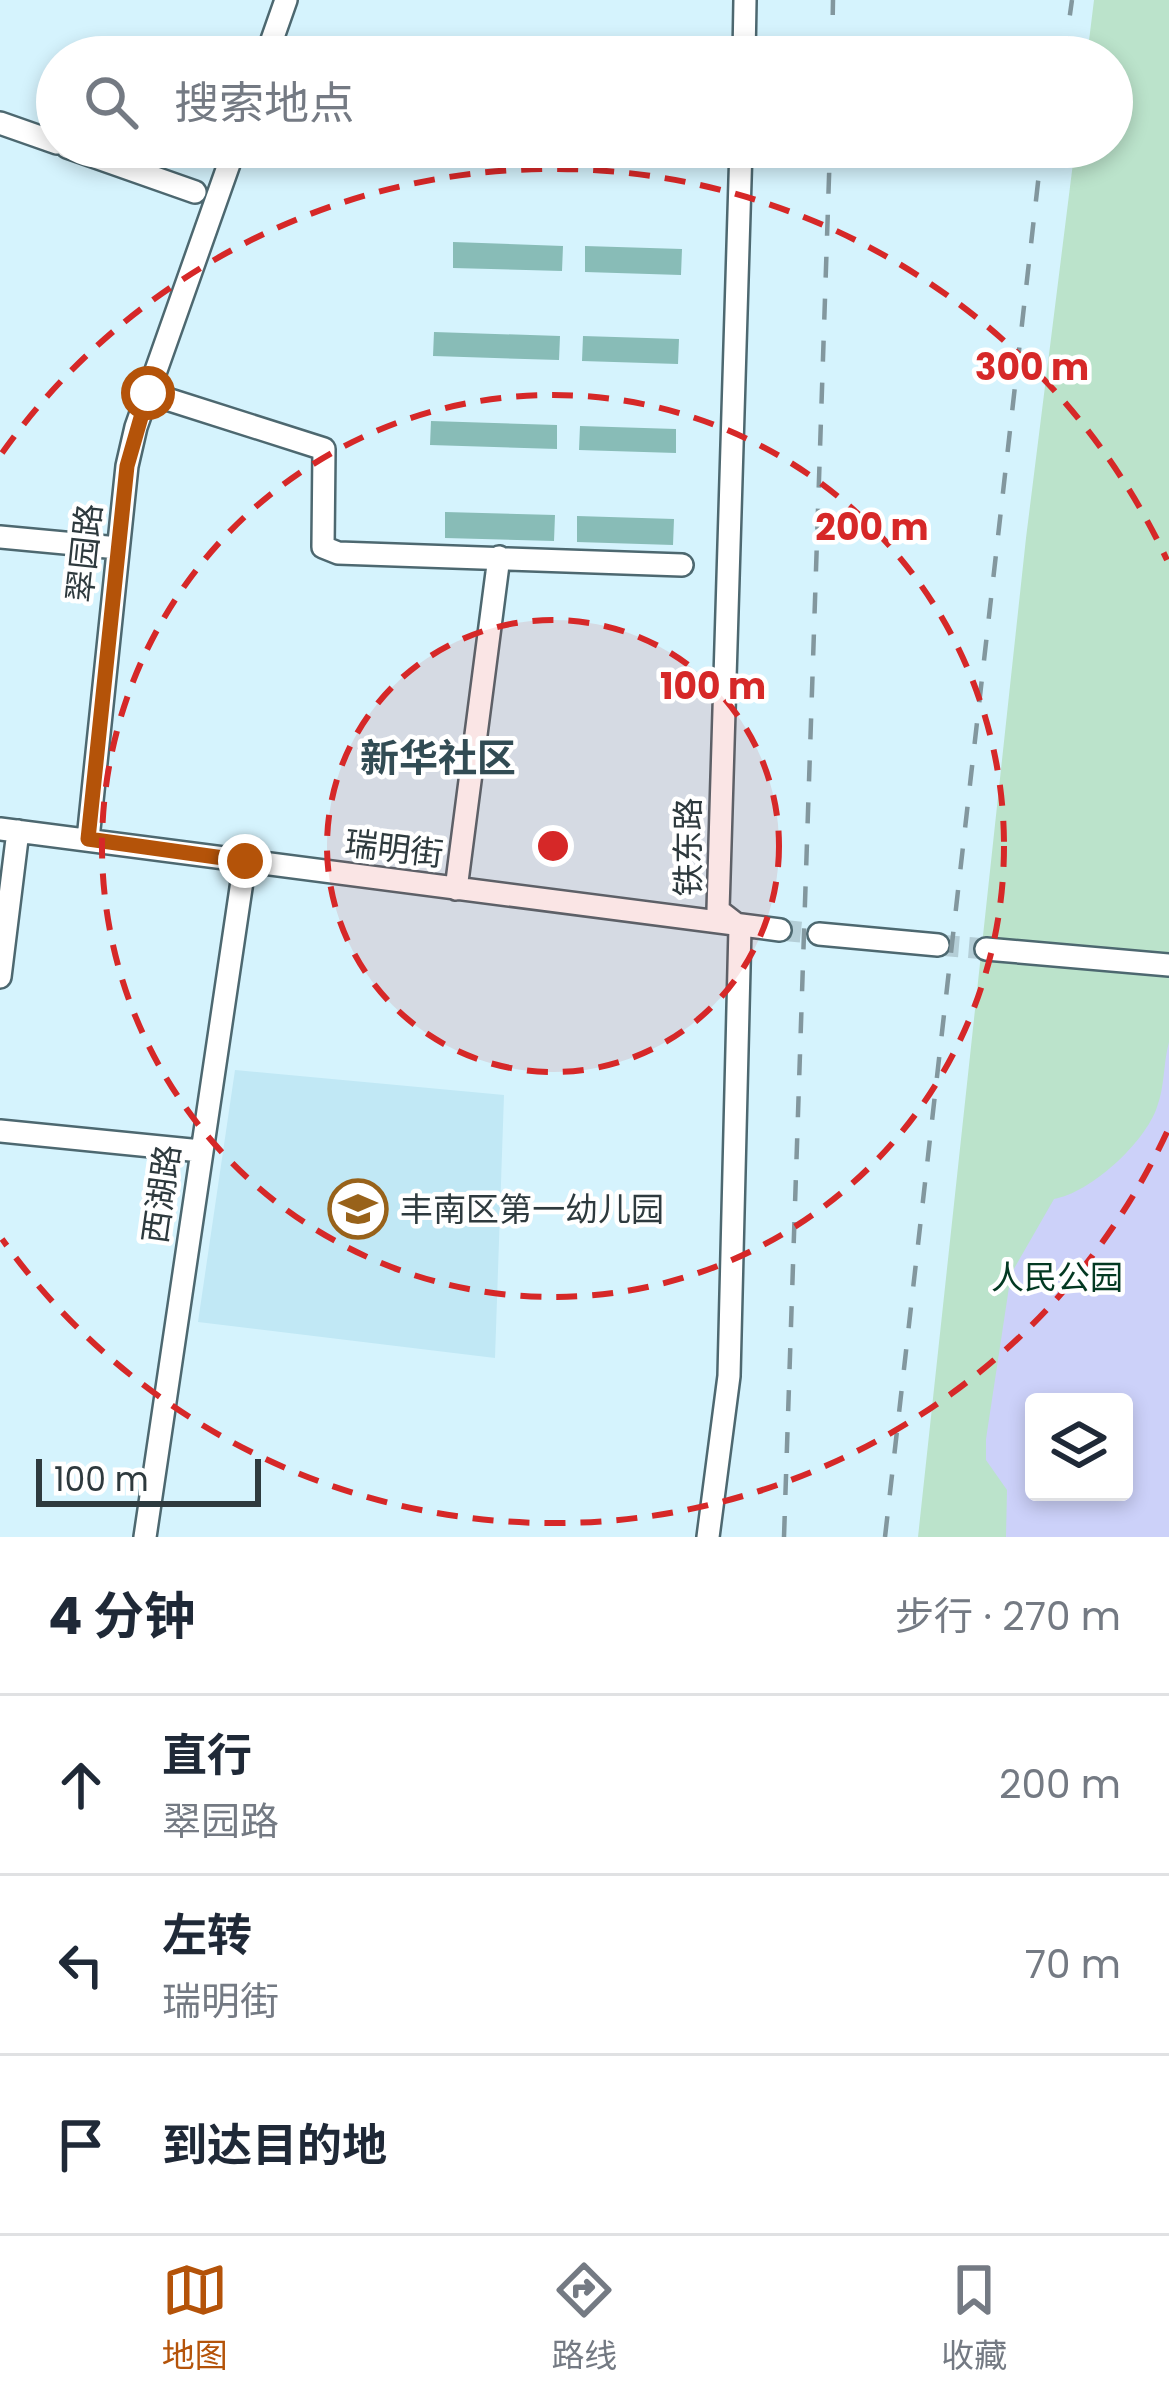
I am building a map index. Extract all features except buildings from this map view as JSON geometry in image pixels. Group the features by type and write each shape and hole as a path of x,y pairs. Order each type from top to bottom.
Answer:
{"street":[{"path":"273,36 286,0"},
{"path":"744,36 745,0"},
{"path":"0,123 36,136"},
{"path":"126,168 194,192"},
{"name":"翠园路","path":"88,839 127,466 228,168"},
{"name":"铁东路","path":"708,1537 729,1376 740,926 718,910 740,168"},
{"path":"148,393 324,449 322,547 338,553 682,565"},
{"path":"0,537 118,548"},
{"path":"455,889 500,557"},
{"path":"0,976 9,830"},
{"name":"瑞明街","path":"9,830 780,930"},
{"name":"西湖路","path":"145,1537 245,861"},
{"path":"819,934 938,945"},
{"path":"986,949 1162,965"},
{"path":"0,1131 201,1151"}],"shaded area":[{"path":"1169,1042 1169,1537 1006,1537 1007,1490 986,1460 986,1439 1011,1274 1054,1199 1084,1187 1129,1150 1151,1121 1160,1099"},
{"name":"丰南区第一幼儿园","path":"235,1070 504,1095 495,1358 198,1322"}],"green space":[{"name":"人民公园","path":"1094,0 1169,0 1169,1537 918,1537 1026,538 1072,168 1133,168 1133,36 1090,36"}],"tunnel":[{"path":"780,930 819,934"},
{"path":"938,945 986,949"}],"railway":[{"path":"832,36 833,0"},
{"path":"1067,36 1072,0"},
{"path":"784,1537 829,168"},
{"path":"885,1537 1040,168"}],"place":[{"name":"丰南区第一幼儿园","path":"358,1209"}],"district":[{"name":"新华社区","path":"438,758"}],"route":[{"path":"148,393 127,466 88,839 245,861"}]}
